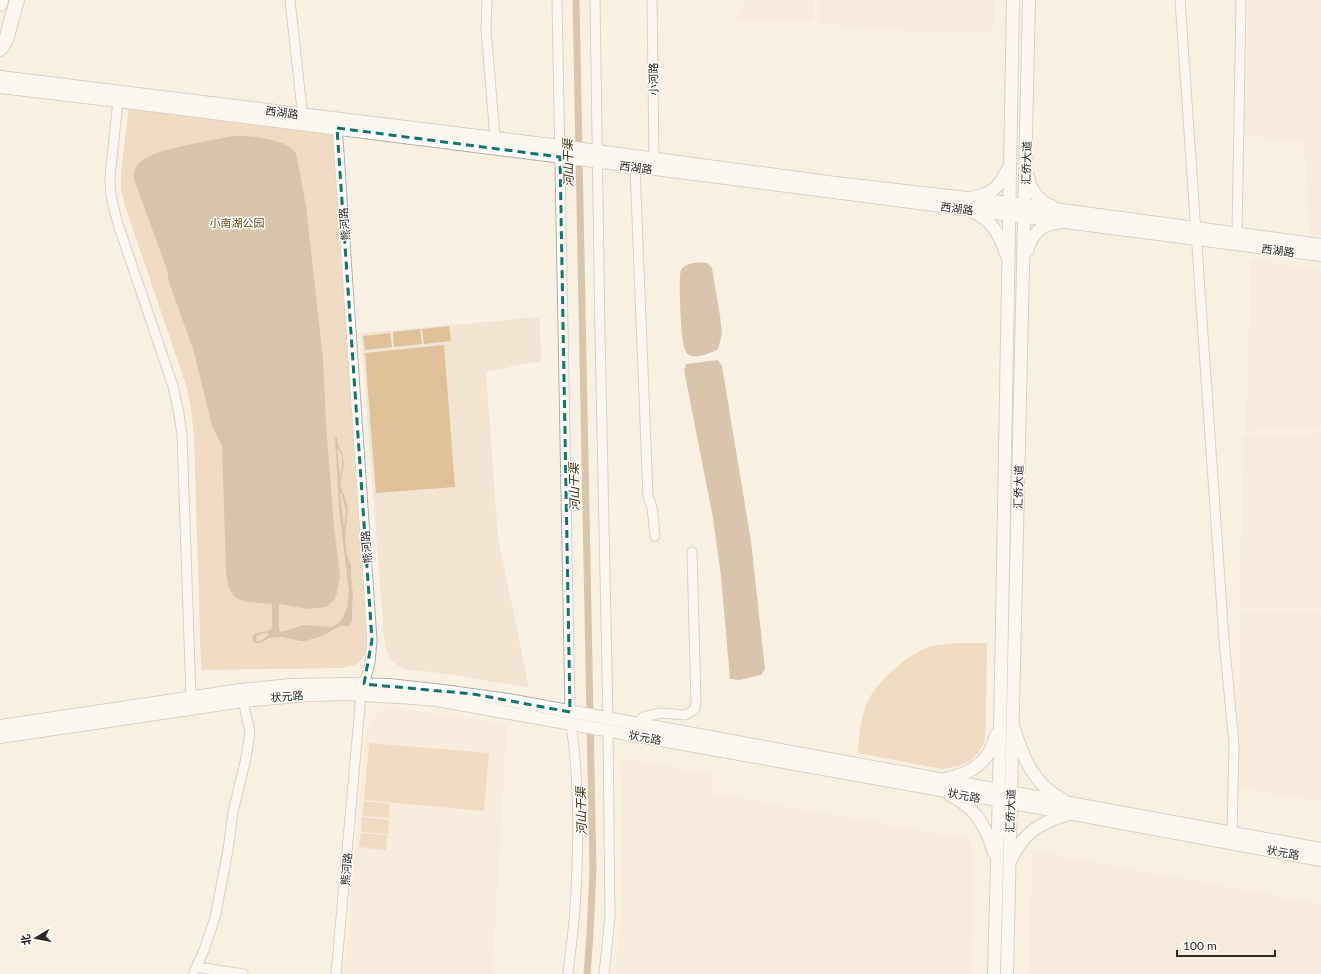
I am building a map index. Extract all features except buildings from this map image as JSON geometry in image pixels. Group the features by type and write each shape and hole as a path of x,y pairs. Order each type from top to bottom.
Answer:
{"highway":[{"path":"0,4 1,0"},
{"path":"0,36 10,0"},
{"path":"0,49 6,40 17,0"}],"main road":[{"name":"汇侨大道","path":"1006,720 1009,263 1013,0"},
{"name":"汇侨大道","path":"1007,974 1003,864 1004,796 1025,211 1029,0"},
{"name":"西湖路","path":"0,77 303,119"},
{"name":"西湖路","path":"0,87 118,101 303,119 562,152"},
{"name":"西湖路","path":"337,123 495,138 562,152"},
{"path":"562,152 595,157"},
{"name":"西湖路","path":"595,157 654,159 835,183 963,203"},
{"name":"西湖路","path":"595,157 635,167 963,203 1196,234 1321,256"},
{"path":"1009,263 1002,241 992,226 984,218 976,214 963,203 984,195 999,186 1011,164"},
{"path":"1026,166 1029,182 1036,196 1067,217"},
{"path":"1023,264 1028,246 1035,234 1047,224 1067,217"},
{"name":"西湖路","path":"1196,234 1237,234 1321,245"},
{"name":"状元路","path":"0,726 268,687 308,684 363,689 490,709 572,719 608,727 1072,808 1232,833 1321,849"},
{"name":"状元路","path":"0,737 243,701 363,689"},
{"path":"1006,720 1032,772 1046,788 1072,808 1042,823 1033,830 1003,864 987,831 976,814 970,807 941,785 970,771 986,758 1006,720"},
{"name":"状元路","path":"608,727 637,724 941,785"},
{"name":"状元路","path":"1072,808 1321,860"},
{"name":"汇侨大道","path":"994,974 1003,864"}],"street":[{"path":"290,0 303,119"},
{"path":"487,0 486,29 495,138"},
{"path":"557,0 562,152 572,719 577,783 578,844 575,908 568,974"},
{"path":"595,0 595,157 608,727 610,916 608,951 604,974"},
{"name":"小河路","path":"652,0 654,159"},
{"path":"1180,0 1223,623 1234,744 1232,833"},
{"path":"1237,234 1241,0"},
{"path":"118,101 110,176 113,205 119,227 173,386 182,436 191,697"},
{"name":"熊河路","path":"336,974 363,689 370,664 372,640 337,123"},
{"path":"635,167 648,497 652,507 655,536"},
{"path":"637,724 643,717 661,714 684,715 689,714 694,710 696,703 692,552"},
{"path":"243,701 250,732 246,758 233,812 228,850 215,918 195,970 244,974"}],"highlighted area":[{"path":"337,128 560,157 570,712 473,694 364,684 372,640"}],"shaded area":[{"path":"747,0 814,0 813,21 737,20"},
{"path":"819,0 994,0 993,32 903,31 819,23"},
{"path":"1249,0 1321,0 1321,236 1310,235 1304,143 1244,134"},
{"name":"小南湖公园","path":"233,136 257,137 276,141 291,148 296,153 306,206 323,359 326,424 334,527 340,576 337,593 334,600 326,607 308,609 279,604 279,629 281,632 304,625 332,627 340,622 347,608 349,591 339,509 335,437 337,437 339,448 342,452 344,464 340,484 348,507 345,541 347,555 351,565 353,595 352,621 349,626 340,626 322,636 305,641 282,637 269,638 261,643 254,643 252,637 255,633 269,631 272,628 272,604 240,600 234,596 228,582 226,571 222,446 212,426 194,352 169,282 167,270 134,179 134,172 137,166 148,157 171,149","holes":["337,449 339,449 342,459 342,469 340,475","341,493 346,511 344,527","267,633 269,635 262,640 257,641 256,637 260,634"]},
{"path":"1251,260 1321,269 1321,429 1246,431"},
{"path":"698,262 707,263 712,268 722,334 718,349 708,354 692,356 685,351 683,345 680,275 684,266"},
{"path":"540,317 541,361 486,372 498,537 529,688 441,673 405,670 391,660 386,650 384,639 361,333"},
{"path":"718,360 722,366 751,541 765,669 761,675 739,680 730,679 721,576 713,518 684,370 686,364"},
{"path":"1321,433 1321,608 1239,607 1244,435"},
{"path":"1241,611 1321,611 1321,802 1236,787"},
{"path":"392,708 507,724 492,974 344,974 365,740 367,729 371,721 384,709"},
{"path":"621,758 712,775 711,793 968,839 973,856 971,974 615,974 622,910"},
{"path":"1032,851 1321,904 1321,974 1029,974"}],"green space":[{"name":"小南湖公园","path":"129,106 332,132 367,647 362,659 352,666 342,668 201,670 194,435 191,409 186,385 125,206 121,189 121,173"},
{"path":"449,326 451,341 424,344 422,329"},
{"path":"420,329 422,344 394,347 393,332"},
{"path":"390,333 392,347 365,350 363,336"},
{"path":"444,345 455,487 376,493 365,353"},
{"path":"987,643 986,726 984,743 978,753 970,761 959,766 942,769 858,753 860,727 865,707 872,693 887,676 905,660 924,649 935,645"},
{"path":"369,743 489,753 484,811 364,800"},
{"path":"364,801 390,804 389,818 362,816"},
{"path":"362,817 389,820 388,834 361,832"},
{"path":"361,833 387,835 386,850 359,847"}],"waterway":[{"name":"河山干渠","path":"576,0 593,870 587,974"}]}
